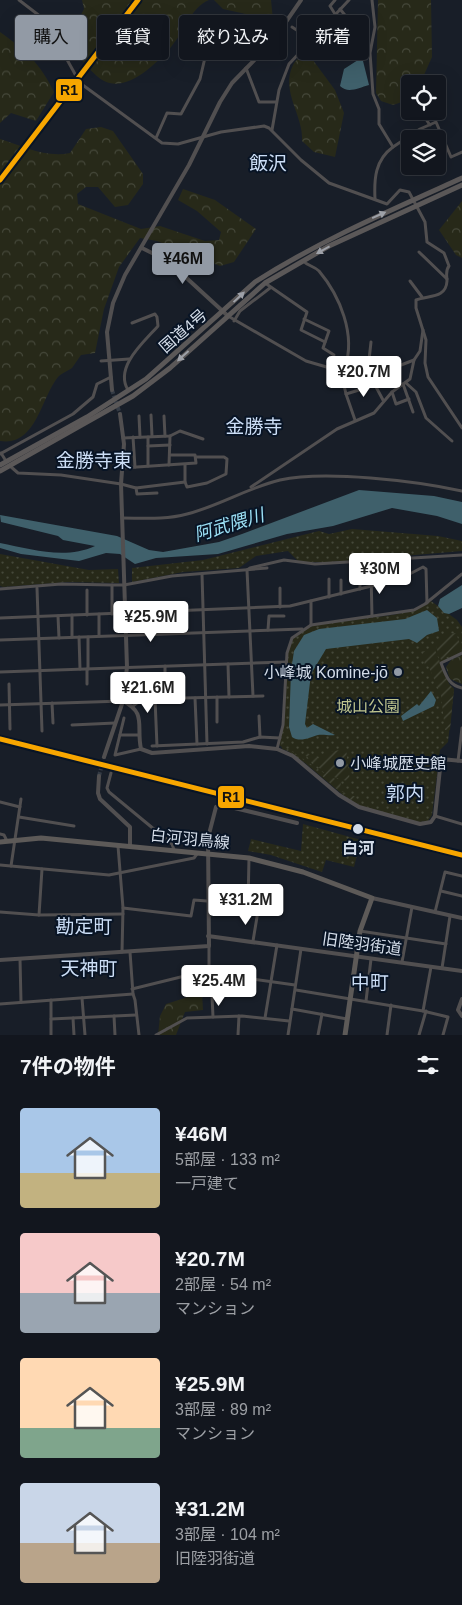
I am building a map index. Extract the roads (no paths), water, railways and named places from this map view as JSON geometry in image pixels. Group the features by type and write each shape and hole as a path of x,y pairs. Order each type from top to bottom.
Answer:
{"highway":[{"name":"国道4号","path":"0,471 8,464 129,391 265,283 329,246 462,178"},
{"name":"国道4号","path":"0,465 8,464 133,396 170,368 226,314 255,282 315,246 416,202 462,185"}],"main road":[{"name":"白河羽鳥線","path":"0,842 41,838 249,858 303,872 372,898"},
{"path":"345,1035 360,932 372,898"}],"street":[{"path":"19,0 45,20 80,83 166,144 178,144 221,132 264,126 272,130 301,160 329,183 387,204 397,192 403,189 409,192 425,222 427,242 438,247 447,258 449,266 447,269 446,288 442,293 430,297 422,297 416,300 415,304 426,340 425,363 428,377 462,428"},
{"path":"112,390 107,332 113,302 125,276 204,138 220,102 232,83 272,42 301,0"},
{"path":"335,0 330,6 335,14 349,0"},
{"path":"372,0 375,27 370,53 373,94 378,109 379,124 393,147"},
{"path":"340,9 345,15"},
{"path":"292,27 297,30"},
{"path":"272,130 276,102 289,64 297,56"},
{"path":"156,138 168,113 181,114 200,79 204,60"},
{"path":"246,68 259,102 276,102"},
{"path":"426,120 430,125"},
{"path":"375,199 374,182 380,159 393,147 430,125 436,122 451,157 462,152"},
{"path":"142,248 168,261 193,281 234,321 306,361 330,368 368,369 387,368 414,360"},
{"path":"419,252 447,279"},
{"path":"303,261 318,270 336,298 350,341 346,367"},
{"path":"410,281 422,297"},
{"path":"265,283 307,312 301,330 325,342"},
{"path":"234,321 240,311 270,288"},
{"path":"129,391 124,381 129,360 158,326 155,314 134,320 132,323"},
{"path":"304,319 329,331 324,350 334,355"},
{"path":"249,489 326,436 355,420 374,413 392,392 405,383 412,373 414,360 420,352 423,329"},
{"path":"368,369 371,342"},
{"path":"102,361 129,360"},
{"path":"340,368 355,420"},
{"path":"111,377 97,384 93,397 73,414 1,453 8,464 18,473 61,476 121,484 136,488 185,482"},
{"path":"405,383 413,412"},
{"path":"405,383 416,392 426,418 452,441"},
{"path":"346,394 375,385 384,400"},
{"path":"392,392 396,404 409,400"},
{"path":"104,757 123,701 127,667 121,484 123,438 120,414"},
{"path":"148,466 151,415"},
{"path":"139,416 140,437"},
{"path":"164,416 165,436"},
{"path":"123,438 170,436 180,431 203,439"},
{"path":"170,436 170,465"},
{"path":"133,437 135,467"},
{"path":"148,446 170,445"},
{"path":"170,455 224,457 227,459 226,474 191,487 187,487 185,482 185,465"},
{"path":"122,468 195,464 196,457"},
{"path":"122,518 177,516 198,511 249,489 281,480 320,476 406,483 462,491"},
{"path":"136,488 137,494 156,493"},
{"path":"247,570 284,560 315,564 462,555"},
{"path":"0,618 280,607 400,580 425,567 427,603"},
{"path":"0,589 37,588 62,584 112,585 172,576 267,568"},
{"path":"247,570 253,696"},
{"path":"371,573 372,616"},
{"path":"202,574 207,744"},
{"path":"0,640 302,629 312,625 411,611 427,603 462,574"},
{"path":"360,578 360,589"},
{"path":"329,579 329,597"},
{"path":"341,580 342,594"},
{"path":"112,585 112,614"},
{"path":"37,588 42,731"},
{"path":"280,588 280,607"},
{"path":"87,590 87,615"},
{"path":"311,601 312,625"},
{"path":"99,614 99,636"},
{"path":"72,615 72,637"},
{"path":"58,616 59,638"},
{"path":"268,630 269,616 284,616"},
{"path":"277,749 283,725 286,662 292,638 302,629"},
{"path":"79,637 80,669"},
{"path":"87,684 88,637"},
{"path":"462,653 441,663 448,681 462,688"},
{"path":"0,672 286,662"},
{"path":"228,664 229,697"},
{"path":"164,666 166,699"},
{"path":"9,684 10,729"},
{"path":"133,706 140,700 263,696"},
{"path":"217,697 217,722"},
{"path":"195,698 197,744"},
{"path":"155,699 154,746 249,744 277,749 293,756 339,795 359,807 420,824 431,822 435,816 441,759 460,761 462,728"},
{"path":"0,705 123,701 133,706 139,714 141,749"},
{"path":"52,703 53,724"},
{"path":"259,716 260,737"},
{"path":"124,718 115,755 141,749 152,753 183,751 249,744 260,737 280,738"},
{"path":"72,725 115,723"},
{"path":"120,735 139,735"},
{"path":"183,744 183,751"},
{"path":"111,773 107,788 109,792 172,844 174,850"},
{"path":"99,776 98,793 100,799 130,827 130,846"},
{"path":"11,866 21,799"},
{"path":"0,802 20,807"},
{"path":"213,1017 208,946 208,837 218,806 297,823"},
{"path":"435,816 462,824"},
{"path":"19,817 74,826"},
{"path":"0,834 6,837 7,841"},
{"path":"118,845 123,908 122,952"},
{"path":"0,865 98,874 120,873 194,858 198,852"},
{"path":"248,904 249,858"},
{"path":"39,915 42,869"},
{"path":"435,912 445,872 462,876"},
{"path":"440,891 462,896"},
{"path":"372,898 462,918"},
{"path":"123,908 191,916 194,900 259,905 253,942"},
{"path":"402,962 412,907"},
{"path":"0,912 39,915 122,914"},
{"path":"442,968 450,916"},
{"path":"360,932 446,944"},
{"name":"旧陸羽街道","path":"208,936 462,971"},
{"path":"265,1018 277,945"},
{"path":"0,960 208,946"},
{"path":"288,1035 302,948"},
{"path":"130,952 132,989 139,1035"},
{"path":"366,1002 371,958"},
{"path":"20,959 21,1002"},
{"path":"420,1035 431,966"},
{"path":"132,989 192,974 210,972 295,984"},
{"path":"296,990 391,1005 448,1017 443,1035"},
{"path":"0,1004 133,994"},
{"path":"82,998 85,1035"},
{"path":"462,999 458,1010 462,1016"},
{"path":"51,1000 51,1035"},
{"path":"388,1035 391,1005"},
{"path":"292,1009 347,1018"},
{"path":"318,1035 322,1014"},
{"path":"51,1019 136,1015"},
{"path":"114,1016 115,1035"},
{"path":"238,1035 240,1016"},
{"path":"156,1035 187,1018 240,1016 289,1021"},
{"path":"73,1018 74,1035"}],"water":[{"path":"358,60 363,61 369,85 346,90 340,86 344,69"},
{"path":"359,490 434,496 462,502 462,524 437,516 392,508 333,526 287,534 218,554 156,558 135,564 120,554 106,553 79,561 21,554 0,548 0,543 60,553 84,550 95,546 63,540 58,536 1,522 0,515 117,536 149,550 163,552 219,542"},
{"path":"462,585 462,608 449,614 444,613 438,606 440,599"},
{"path":"427,610 437,618 439,631 427,635 417,643 409,639 326,649 311,674 305,724 307,728 313,724 335,735 318,735 302,740 292,737 289,727 291,671 294,651 304,635 319,629 405,619"},
{"path":"431,691 436,700 434,706 403,721 401,716 417,704 419,706"}],"tunnel":[{"path":"112,390 120,414"},
{"path":"99,776 104,757"}],"place":[{"name":"小峰城 Komine-jō","path":"398,672"},
{"name":"小峰城歴史館","path":"340,763"},
{"name":"白河","path":"358,829"}],"district":[{"name":"飯沢","path":"268,163"},
{"name":"金勝寺","path":"254,426"},
{"name":"金勝寺東","path":"94,460"},
{"name":"郭内","path":"405,793"},
{"name":"勘定町","path":"84,926"},
{"name":"天神町","path":"89,968"},
{"name":"中町","path":"370,982"}],"water label":[{"name":"阿武隈川","path":"229,525"}],"park label":[{"name":"城山公園","path":"368,706"}]}
